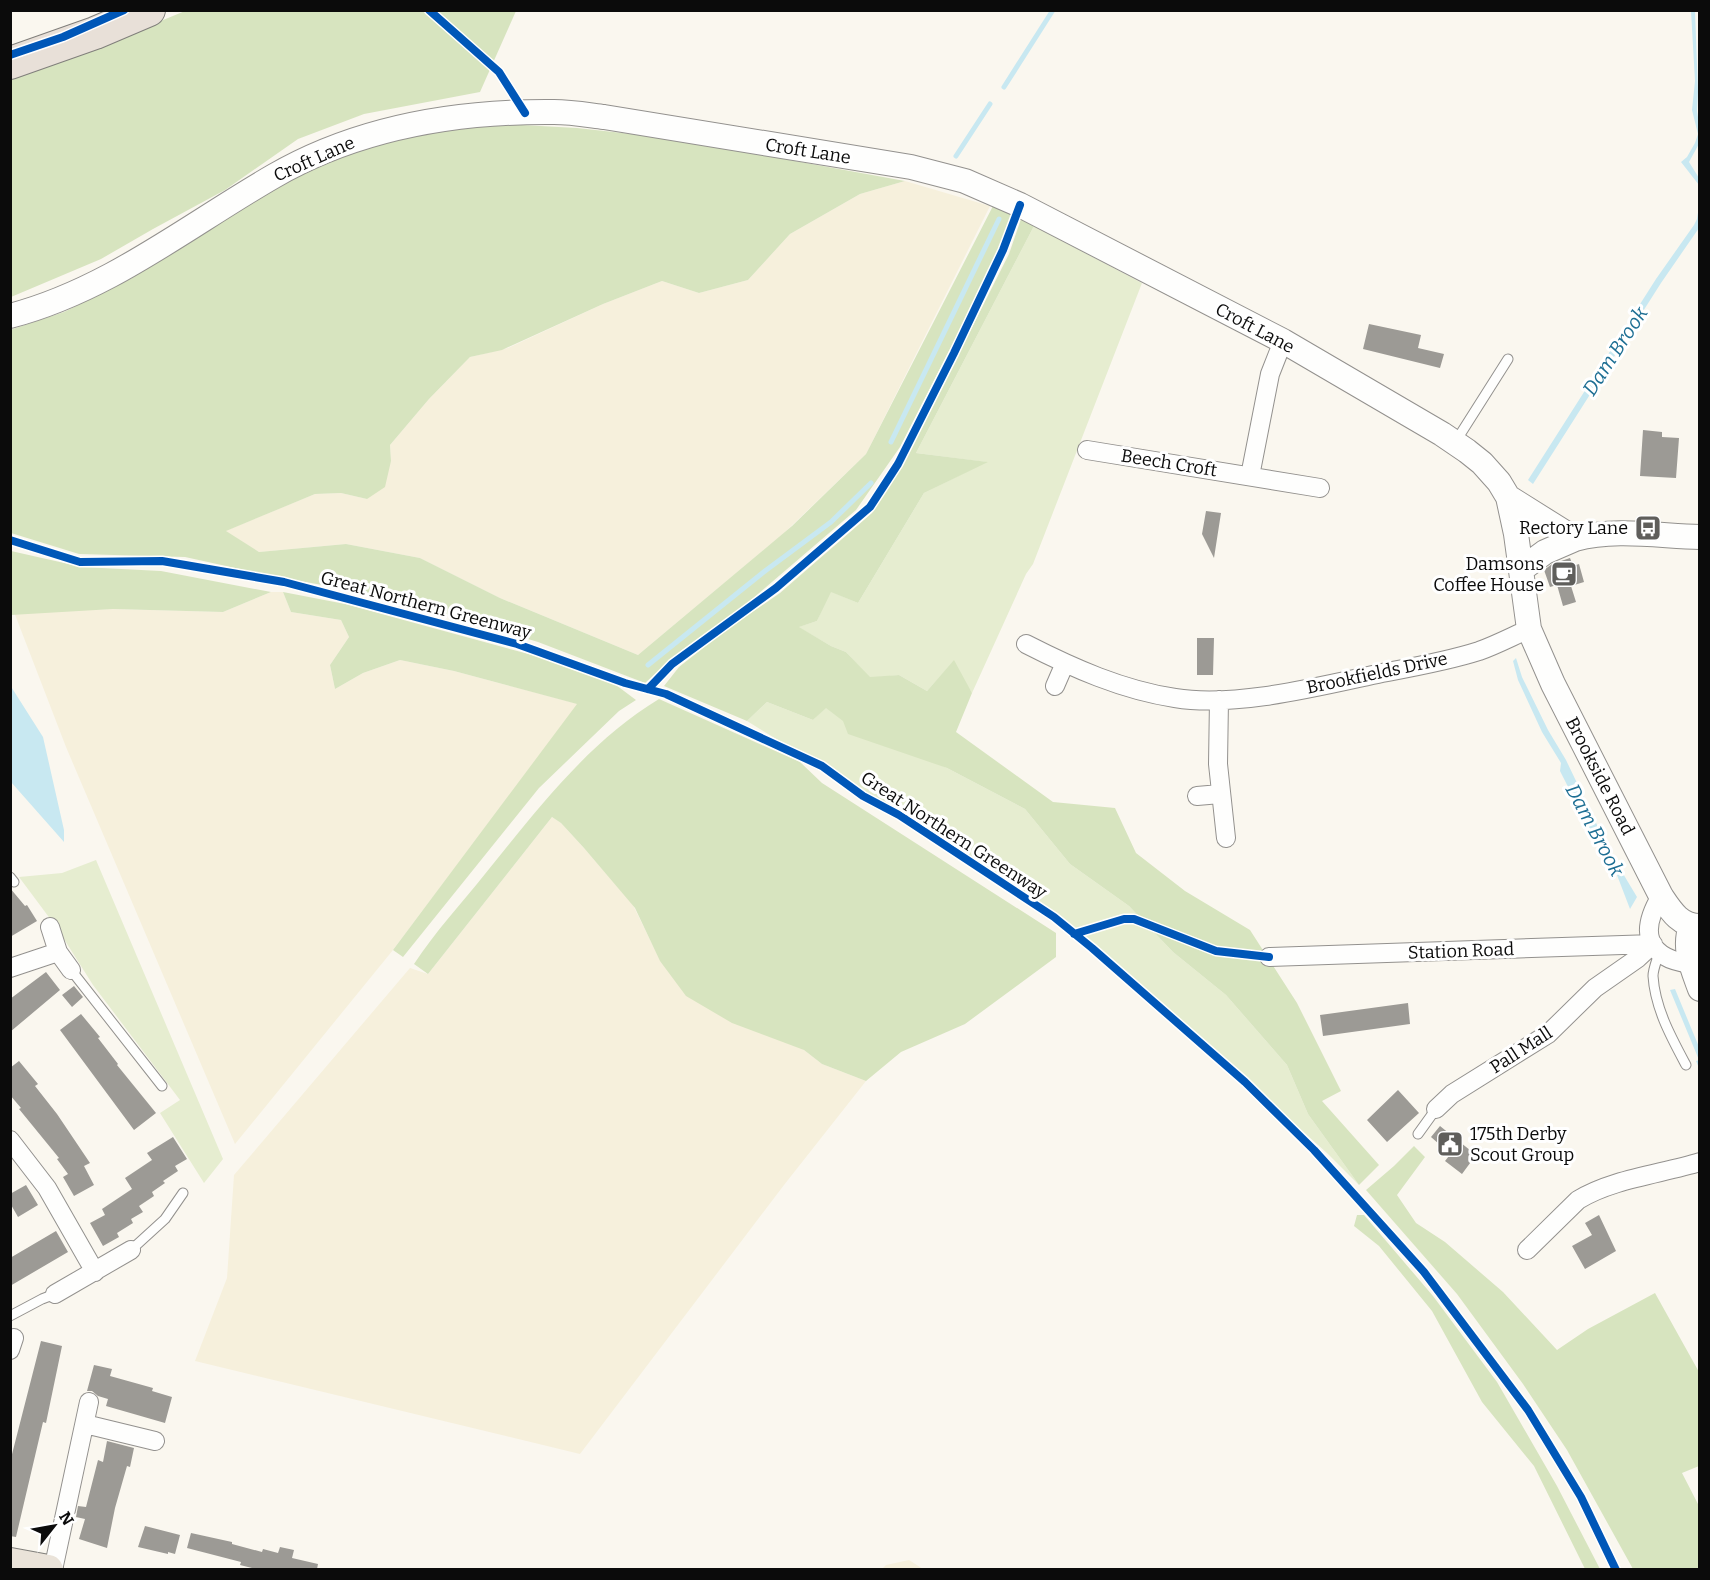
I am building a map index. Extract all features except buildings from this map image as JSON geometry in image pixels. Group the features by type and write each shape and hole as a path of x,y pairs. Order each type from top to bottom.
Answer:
{"highway":[{"path":"10,63 95,33 149,10"}],"main road":[{"path":"10,1563 48,1569"}],"street":[{"name":"Croft Lane","path":"10,316 53,303 121,271 275,175 338,147 396,128 443,118 478,114 556,112 604,117 911,167 965,181 1020,205 1283,341 1455,443 1482,463 1499,482 1508,497 1520,559"},
{"path":"1250,476 1270,374 1283,341"},
{"name":"Beech Croft","path":"1087,450 1320,488"},
{"path":"1508,497 1575,539"},
{"path":"1520,559 1591,535 1700,537"},
{"name":"Brookside Road","path":"1520,559 1529,629 1553,684 1661,896 1678,920 1695,926 1688,935 1687,948 1700,988"},
{"name":"Brookfields Drive","path":"1026,644 1098,677 1147,693 1184,699 1219,700 1317,687 1457,657 1480,650 1529,629"},
{"path":"1055,686 1065,663"},
{"path":"1219,700 1218,764 1226,838"},
{"path":"1197,796 1220,794"},
{"path":"1656,949 1648,925 1661,896"},
{"path":"50,927 58,952 70,970"},
{"name":"Station Road","path":"1269,957 1656,949 1673,961 1691,964"},
{"name":"Pall Mall","path":"1436,1108 1452,1094 1548,1034 1595,988 1638,958 1656,949"},
{"path":"10,968 58,952"},
{"path":"10,1140 17,1162 47,1188 95,1272"},
{"path":"1527,1250 1570,1207 1587,1195 1610,1186 1700,1162"},
{"path":"55,1294 131,1251"},
{"path":"53,1569 89,1402"},
{"path":"85,1424 155,1441"}],"lane":[{"path":"1455,443 1508,360"},
{"path":"1656,949 1653,974 1658,1000 1667,1028 1686,1065"},
{"path":"70,970 162,1086"},
{"name":"Pall Mall","path":"1418,1134 1436,1108"},
{"path":"131,1251 165,1219 183,1193"},
{"path":"10,1316 55,1294"}],"shaded area":[{"path":"905,181 990,206 866,454 783,534 638,655 500,598 420,558 346,544 259,552 225,531 315,494 341,493 367,499 391,461 390,445 429,399 470,357 508,348 603,304 662,281 699,293 748,280 790,234 860,194"},
{"path":"271,592 283,592 291,612 341,620 349,637 330,665 335,689 363,673 400,660 454,671 578,704 393,950 235,1144 66,747 14,612 113,609 223,612"},
{"path":"552,817 561,823 633,905 659,958 804,1050 822,1064 866,1081 580,1454 195,1361 227,1278 234,1175 410,968 428,974"},
{"path":"909,1560 923,1569 882,1569 886,1565"}],"green space":[{"path":"185,11 516,11 480,92 364,114 298,139 225,190 101,259 11,297 10,78 66,60"},
{"path":"502,124 577,128 668,138 905,181 860,194 790,234 748,280 699,293 662,281 603,304 502,350 470,357 429,399 390,445 391,461 385,487 367,499 341,493 315,494 226,531 259,552 346,544 420,558 500,598 638,655 792,526 866,454 994,204 1012,214 997,253 971,308 900,447 856,510 744,606 682,650 645,683 538,642 368,593 277,577 185,557 79,554 11,533 10,330 64,312 132,278 208,225 278,182 351,148 399,136"},
{"path":"1021,219 1034,226 916,453 988,462 924,493 858,603 831,592 817,621 799,627 846,652 870,677 899,675 927,691 954,660 972,693 956,732 1053,802 1115,808 1136,853 1185,891 1250,930 1297,1003 1341,1091 1322,1101 1379,1165 1359,1185 1308,1114 1287,1065 1226,995 1173,952 1129,906 1070,864 1025,809 947,768 848,734 843,721 826,708 813,720 767,702 747,721 664,686 679,667 722,633 780,593 872,513 907,456 1009,254"},
{"path":"1034,226 1142,283 1033,564 1026,574 972,693 952,663 927,691 899,675 870,678 846,652 798,627 817,621 830,591 858,603 924,493 986,462 916,453"},
{"path":"11,551 82,567 161,571 271,592 223,612 113,609 11,615"},
{"path":"283,592 345,604 547,659 616,685 636,700 619,711 539,788 403,957 393,950 577,704 454,671 400,660 363,673 335,689 330,665 349,637 341,620 291,612"},
{"path":"659,699 800,762 822,783 1056,933 1056,957 965,1024 901,1052 866,1081 822,1064 804,1050 732,1023 686,996 660,961 635,908 584,848 561,823 552,817 428,974 414,964 448,918 524,826 586,756 633,716"},
{"path":"767,702 813,720 826,707 844,721 947,768 1025,809 1070,864 1129,906 1173,952 1226,995 1287,1065 1308,1114 1359,1185 1327,1153 1098,949 1014,887 970,858 747,721"},
{"path":"96,860 223,1159 204,1183 160,1113 180,1100 93,985 57,928 19,877 62,873"},
{"path":"1414,1146 1425,1157 1397,1195 1416,1223 1445,1242 1503,1292 1557,1350 1588,1329 1655,1293 1699,1372 1699,1466 1682,1473 1699,1506 1699,1569 1633,1569 1567,1450 1523,1384 1457,1294 1366,1190"},
{"path":"1357,1215 1364,1215 1433,1296 1497,1382 1557,1486 1600,1569 1585,1569 1534,1466 1482,1402 1432,1311 1379,1246 1354,1226"}],"water":[{"path":"1691,11 1695,11 1697,111 1700,142 1689,162 1699,178 1699,185 1681,162 1687,157 1698,134 1692,110 1695,81"},
{"name":"Dam Brook","path":"1699,206 1699,228 1661,283 1533,484 1528,480 1656,279 1694,225"},
{"name":"Dam Brook","path":"1516,658 1522,677 1548,730 1566,760 1610,852 1637,897 1630,909 1612,862 1603,856 1560,771 1561,763 1542,732 1518,680 1513,661"},
{"path":"10,685 43,737 64,830 64,842 11,782"},
{"path":"1675,989 1699,1047 1699,1060 1670,990"}],"waterway":[{"path":"1004,87 1053,10"},
{"path":"956,156 990,104"},
{"path":"891,442 999,219"},
{"path":"648,665 765,571 831,522 871,483"}],"cycle path":[{"path":"10,55 63,37 124,10"},
{"path":"429,10 499,72 525,113"},
{"path":"648,689 672,664 776,588 870,507 898,464 954,353 1003,250 1020,205"},
{"name":"Great Northern Greenway","path":"10,540 80,562 162,561 284,582 517,644 625,683 666,694 822,766 863,796 899,815 1054,917 1245,1082 1314,1150 1424,1272 1528,1410 1581,1497 1616,1570"},
{"path":"1074,934 1124,919 1134,919 1216,951 1269,957"}],"place":[{"name":"Rectory Lane","path":"1648,528"},
{"name":"Damsons Coffee House","path":"1564,574"},
{"name":"175th Derby Scout Group","path":"1450,1144"}]}
